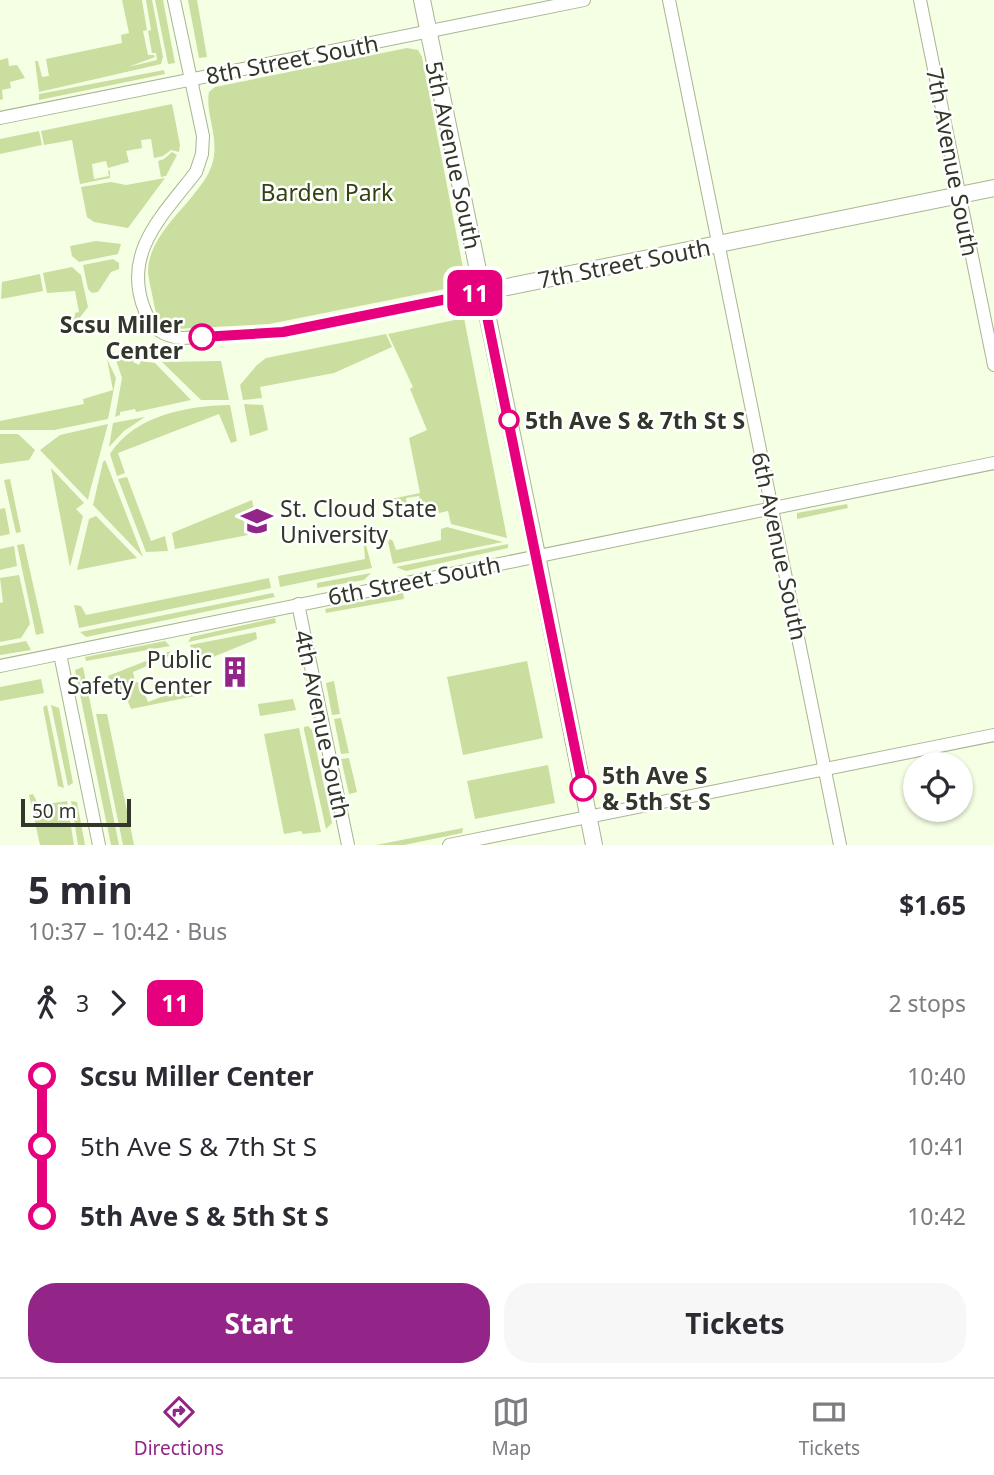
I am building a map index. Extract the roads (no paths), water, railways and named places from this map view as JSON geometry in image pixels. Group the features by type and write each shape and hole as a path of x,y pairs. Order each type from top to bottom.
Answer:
{"street":[{"path":"174,0 191,80"},
{"name":"5th Avenue South","path":"422,0 594,845"},
{"name":"8th Street South","path":"0,118 584,0"},
{"name":"6th Avenue South","path":"669,0 839,845"},
{"name":"7th Avenue South","path":"920,0 994,365"},
{"name":"7th Street South","path":"191,80 203,136 200,164 150,233 140,254 138,276 143,306 151,324 170,337 248,336 283,332 994,188"},
{"name":"6th Street South","path":"0,666 994,463"},
{"name":"4th Avenue South","path":"298,604 348,845"},
{"path":"60,654 99,845"},
{"path":"449,845 994,736"}],"place":[{"name":"Scsu Miller Center","path":"202,337"},
{"name":"5th Ave S & 7th St S","path":"509,420"},
{"name":"St. Cloud State University","path":"257,521"},
{"name":"Public Safety Center","path":"235,672"},
{"name":"5th Ave S & 5th St S","path":"583,788"}],"park label":[{"name":"Barden Park","path":"327,192"}]}
